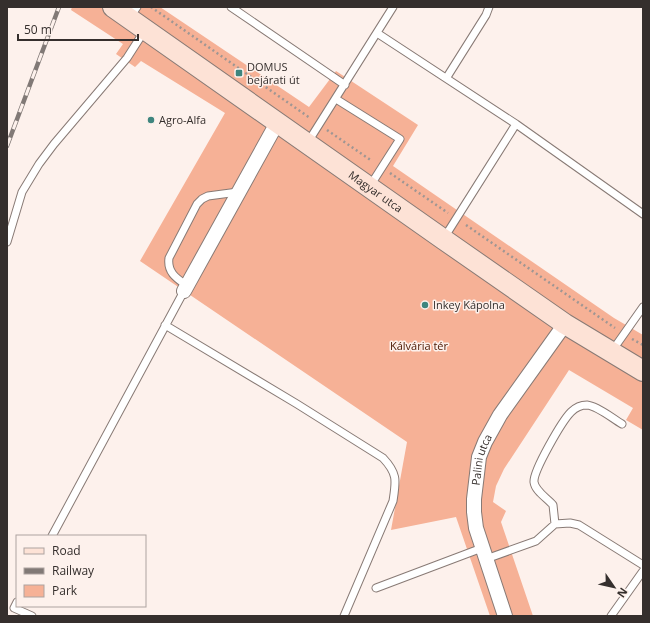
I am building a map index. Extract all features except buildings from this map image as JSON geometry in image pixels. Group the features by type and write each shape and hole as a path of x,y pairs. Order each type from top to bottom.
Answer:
{"main road":[{"name":"Magyar utca","path":"112,7 133,13 145,30 443,240 565,324 643,371"}],"street":[{"path":"185,288 277,123"},
{"name":"Palini utca","path":"505,616 476,528 474,512 478,457 500,415 565,324"}],"lane":[{"path":"231,7 345,85"},
{"path":"307,144 393,7"},
{"path":"446,77 486,15 489,7"},
{"path":"7,242 22,192 39,164 54,144 127,58 145,30"},
{"path":"377,33 516,124 643,214"},
{"path":"336,99 400,139 369,187"},
{"path":"443,240 516,124"},
{"path":"53,535 185,288 171,273 168,264 169,258 197,204 208,196 238,192"},
{"path":"611,353 643,308"},
{"path":"165,325 297,404 383,458 391,467 395,475 396,483 393,501 344,616"},
{"path":"554,524 553,505 536,488 534,474 566,419 575,408 587,405 622,424"},
{"path":"376,588 484,554 536,541 554,524 570,523 579,525 643,565"},
{"path":"611,616 643,571"},
{"path":"16,604 14,608 32,616"}],"path":[{"path":"151,7 456,219 624,334 643,345"}],"green space":[{"name":"Kálvária tér","path":"72,7 160,7 309,107 336,71 418,125 393,166 614,318 643,335 643,430 626,420 633,408 569,370 504,469 496,486 493,502 506,511 501,522 533,616 490,616 456,517 391,530 407,442 140,261 225,113 141,61 135,67 116,54 123,44 71,10"}],"railway":[{"path":"7,146 59,7"}],"place":[{"name":"DOMUS bejárati út","path":"239,73"},
{"name":"Agro-Alfa","path":"151,120"},
{"name":"Inkey Kápolna","path":"425,305"}]}
